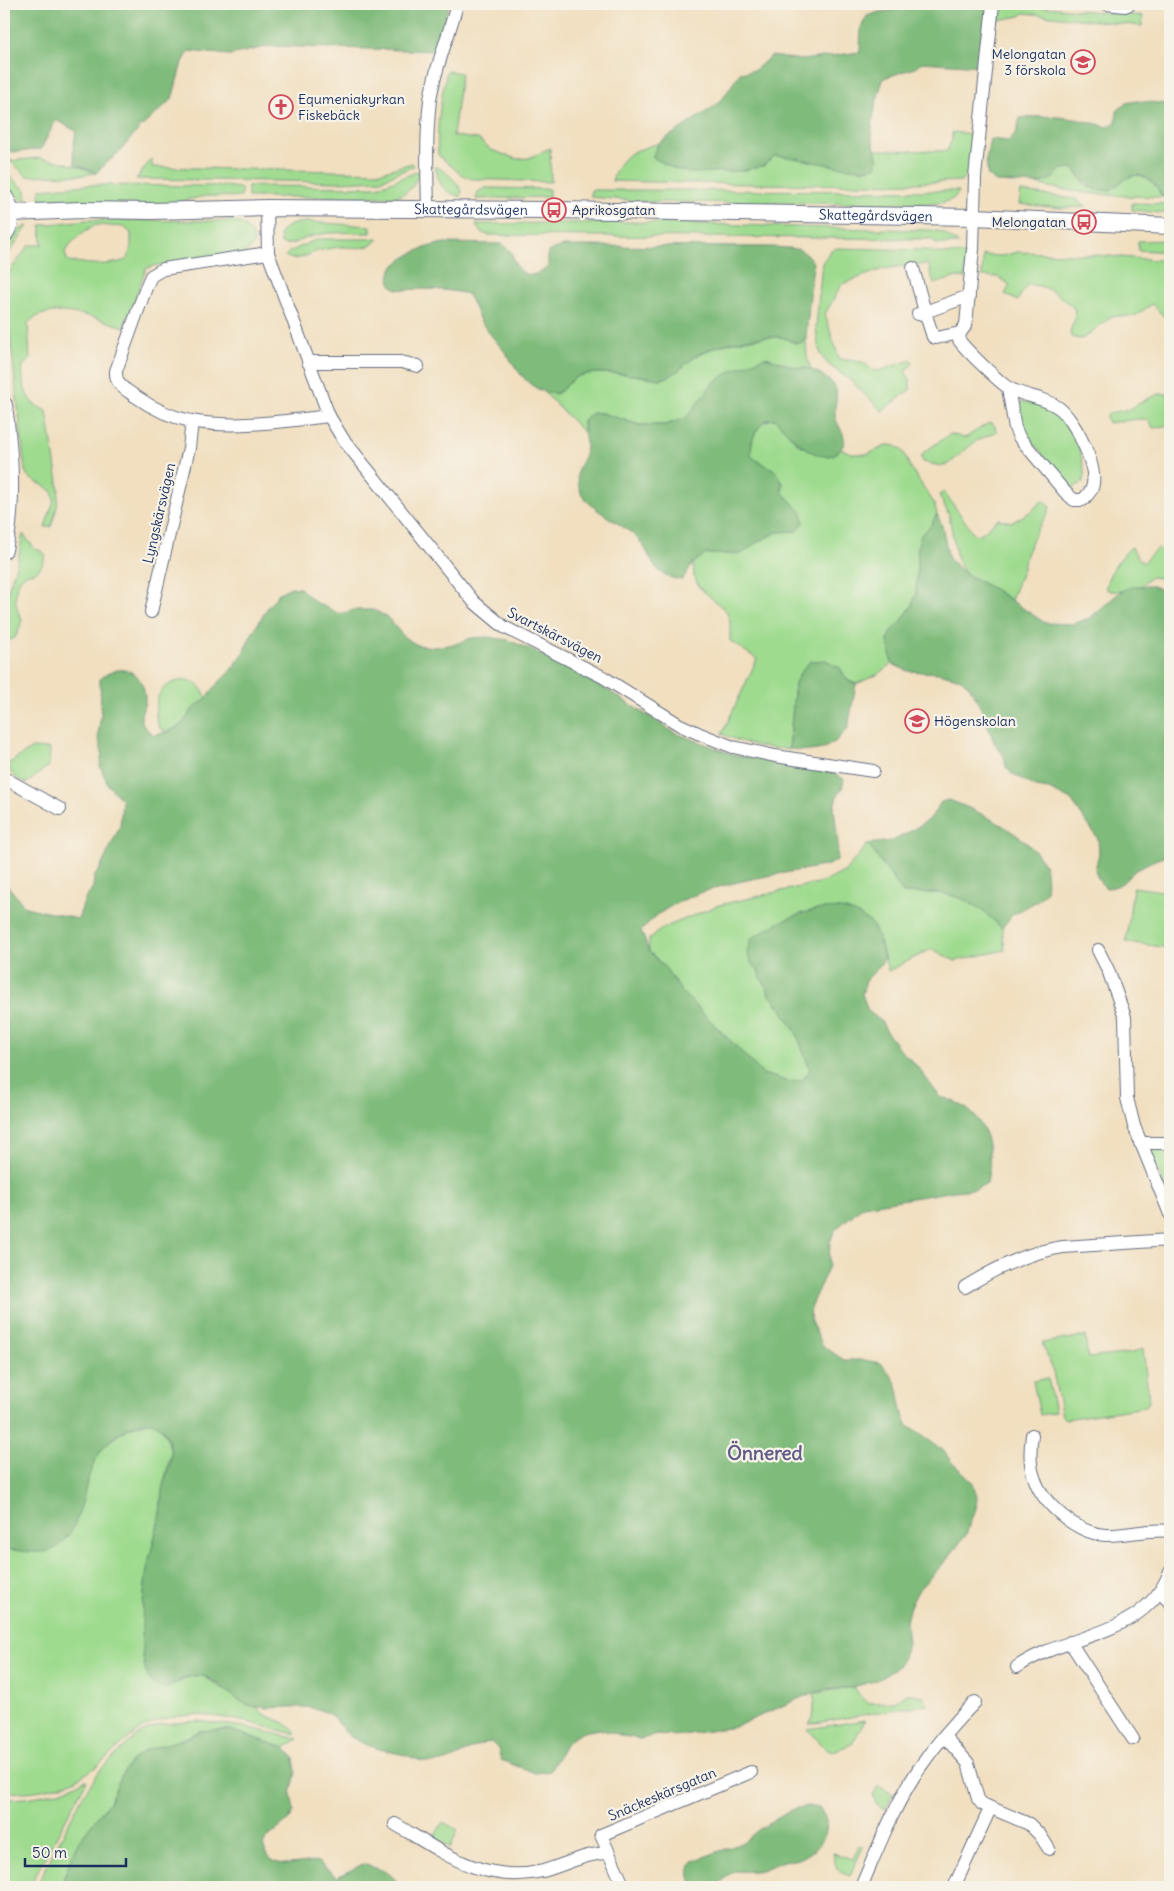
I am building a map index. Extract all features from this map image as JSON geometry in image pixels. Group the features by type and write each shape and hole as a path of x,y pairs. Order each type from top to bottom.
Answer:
{"street":[{"path":"428,208 430,100 438,65 450,32 457,4"},
{"path":"994,4 975,177 966,326 960,333 959,340 1008,388 1045,401 1059,408 1071,419 1081,436 1093,477 1092,487 1083,500 1074,500 1065,492 1020,437 1015,428 1008,388"},
{"path":"1107,4 1125,6 1130,4"},
{"path":"4,196 11,213 10,223 4,235"},
{"name":"Svartskärsvägen","path":"267,208 268,253 329,416 343,439 474,602 504,627 603,677 680,725 700,734 733,747 775,756 873,771"},
{"name":"Skattegårdsvägen","path":"11,213 82,210 428,208 974,217 1170,226"},
{"path":"268,253 163,269 151,276 116,371 116,378 121,387 151,407 171,416 192,421 265,424 329,416"},
{"path":"912,268 922,313 933,337 960,333"},
{"path":"922,313 969,296"},
{"path":"308,362 400,362 418,366"},
{"path":"4,405 11,488 9,520 4,550"},
{"name":"Lyngskärsvägen","path":"151,612 189,448 192,421"},
{"path":"4,778 60,809"},
{"path":"1098,950 1108,970 1125,1017 1127,1098 1134,1126 1170,1214"},
{"path":"1140,1142 1170,1143"},
{"path":"965,1287 1003,1266 1047,1249 1063,1246 1170,1240"},
{"path":"1032,1435 1031,1467 1038,1486 1054,1506 1078,1526 1087,1532 1108,1535 1157,1530 1170,1531"},
{"path":"1017,1667 1032,1656 1126,1621 1143,1610 1160,1593 1170,1572"},
{"path":"1160,1593 1170,1602"},
{"path":"1070,1642 1133,1739"},
{"path":"861,1887 906,1790 918,1770 944,1736 975,1702"},
{"path":"944,1736 968,1763 978,1799 982,1804 1029,1824 1040,1835 1049,1849"},
{"name":"Snäckeskärsgatan","path":"624,1887 601,1835 751,1772"},
{"path":"954,1887 990,1809"},
{"path":"395,1824 461,1862 493,1873 516,1874 541,1871 590,1855 608,1853"}],"green space":[{"path":"4,4 449,4 437,51 270,46 230,55 189,51 181,66 172,99 140,128 119,152 96,173 75,164 73,151 76,131 56,120 41,149 19,152 4,151"},
{"path":"946,4 987,4 981,66 922,62 914,68 884,78 877,98 873,122 872,136 877,156 876,167 865,169 840,167 775,156 763,166 740,171 690,173 672,168 652,157 659,143 715,106 740,73 755,70 771,56 802,60 860,52 861,27 867,16 879,12"},
{"path":"1013,4 1143,16 1142,26 1024,13 1020,16 998,20 1002,11"},
{"path":"447,71 461,73 453,136 478,139 491,150 517,159 529,158 550,148 551,182 472,179 462,175 438,155 440,112"},
{"path":"1137,101 1170,104 1170,197 1162,197 1152,182 1146,177 1140,176 1126,178 1112,190 1097,190 1085,183 1073,168 1061,169 1052,179 1037,184 996,182 988,176 986,160 990,139 1008,141 1016,134 1020,118 1042,116 1064,118 1108,127 1116,122 1117,111 1126,103"},
{"path":"952,132 973,134 968,172 962,181 743,184 612,181 619,164 629,154 659,143 653,157 763,166 775,156 791,156 864,170 878,160 875,150 947,151 952,140"},
{"path":"38,158 67,163 96,173 27,176 10,161"},
{"path":"152,158 152,167 381,172 412,163 414,166 381,180 339,182 136,179"},
{"path":"435,166 447,173 457,183 462,191 461,197 449,192 442,186"},
{"path":"1073,168 1087,187 1112,190 1126,178 1140,175 1152,182 1162,197 1084,193 1037,184 1052,179 1060,169"},
{"path":"419,171 412,187 397,197 248,197 248,186 378,187"},
{"path":"4,172 26,190 27,201 22,200 4,186"},
{"path":"87,185 223,186 241,188 241,197 205,196 161,206 40,204 40,189"},
{"path":"485,188 549,189 549,197 476,199 478,192"},
{"path":"591,190 959,191 949,201 925,204 648,202 591,197"},
{"path":"1021,192 1076,199 1087,207 1062,208 1019,204"},
{"path":"1132,203 1170,204 1170,214 1132,210"},
{"path":"87,220 234,221 251,232 254,242 252,247 239,255 152,266 146,269 124,327 88,316 62,312 38,316 28,323 30,360 23,365 24,385 30,400 47,411 59,489 57,507 51,527 45,527 54,500 52,491 30,478 25,471 4,279 29,245 42,245 41,225","holes":["95,225 124,227 131,233 128,259 115,263 101,264 71,263 67,260 65,252 67,248 91,227"]},
{"path":"307,222 371,226 371,233 320,234 290,244 281,244 280,234 285,228"},
{"path":"630,222 931,230 942,232 959,244 937,244 931,239 488,235 480,231 476,224"},
{"path":"27,226 4,260 4,246 15,232"},
{"path":"317,239 379,239 366,247 342,247 317,251 294,259 285,256 289,252"},
{"path":"1170,240 1170,252 1138,250 1138,241"},
{"path":"444,243 502,244 511,252 518,268 530,275 539,273 548,267 548,252 564,246 775,247 797,249 806,254 813,263 806,337 802,343 779,337 769,337 728,343 699,354 672,375 661,379 606,373 585,374 574,378 559,392 546,392 538,389 526,380 481,322 467,294 437,290 400,290 391,285 389,278 395,265 418,251"},
{"path":"838,248 928,250 937,253 965,255 965,278 957,277 934,284 928,264 883,269 842,284 825,314 839,359 863,362 872,370 878,371 911,360 913,363 905,372 910,379 910,390 882,411 851,381 829,365 822,357 818,346 816,327 822,263 831,250"},
{"path":"1017,252 1095,255 1170,261 1170,323 1152,304 1135,316 1112,316 1084,338 1071,337 1070,331 1075,319 1074,308 1058,295 1041,286 1027,285 1017,301 1005,294 1010,285 998,277 982,276 983,255 1002,256"},
{"path":"766,337 783,337 794,343 802,343 806,337 807,357 811,369 794,367 765,357 698,404 686,418 665,425 640,425 602,413 593,413 583,420 583,432 543,391 554,394 558,393 575,377 588,374 620,374 661,379 677,372 695,357 708,350 732,342"},
{"path":"765,357 795,367 813,370 833,384 837,393 835,418 843,435 843,445 838,452 830,456 821,456 795,440 775,419 766,420 754,436 751,456 777,473 782,484 782,492 802,513 804,523 797,531 777,532 754,544 742,554 706,554 693,563 682,580 671,578 657,569 646,549 635,536 596,509 583,497 577,475 584,457 586,443 583,420 593,413 602,413 640,425 665,425 686,418 712,384 731,371"},
{"path":"1159,394 1169,394 1170,425 1153,428 1148,420 1139,419 1108,423 1106,417 1109,413 1130,409"},
{"path":"1021,402 1033,403 1044,407 1062,419 1069,428 1075,438 1083,463 1084,474 1082,483 1073,488 1069,486 1020,427 1016,407"},
{"path":"775,419 799,445 833,455 841,449 855,454 868,454 888,445 896,446 903,451 910,467 934,503 937,514 931,525 921,535 918,545 916,594 912,606 899,624 892,630 888,641 892,664 879,674 856,684 847,680 840,668 795,683 789,749 755,745 738,741 722,734 757,659 730,641 730,622 727,612 699,587 694,577 693,563 706,554 742,553 754,544 777,532 797,531 782,492 783,482 772,468 761,464 751,456 753,437 759,427 768,420"},
{"path":"991,423 995,426 996,432 976,441 949,464 941,466 923,462 921,457 924,452 950,434 965,438"},
{"path":"944,492 975,535 982,533 998,519 1012,522 1030,512 1043,500 1050,507 1026,554 1011,600 964,572 957,560 949,515 939,495"},
{"path":"937,514 942,526 949,559 968,576 994,589 1045,623 1072,624 1090,618 1120,592 1132,586 1153,586 1161,590 1170,589 1170,855 1140,867 1117,886 1106,888 1099,881 1095,870 1099,853 1098,839 1071,800 1049,789 1036,787 1011,773 1006,767 1004,756 994,742 978,701 969,686 961,679 939,673 908,671 892,664 888,641 892,630 899,624 912,606 916,594 918,545 921,535 931,525"},
{"path":"23,534 35,549 46,555 40,568 26,574 18,584 16,603 22,619 15,638 8,641 4,647 4,603 17,563"},
{"path":"1131,547 1142,563 1158,548 1170,558 1170,564 1160,578 1151,577 1141,586 1119,591 1106,589 1111,572"},
{"path":"291,587 300,588 315,602 340,614 354,610 374,610 387,617 404,637 417,645 435,647 456,644 471,638 487,637 508,640 571,667 675,733 735,755 833,773 844,779 834,807 838,844 837,860 828,865 754,878 702,892 678,902 658,915 641,931 649,951 666,969 681,991 763,1074 789,1082 803,1080 810,1070 797,1034 783,1011 770,995 758,971 750,961 747,952 751,939 776,924 820,909 835,908 849,911 862,917 874,927 884,959 866,980 862,994 868,1011 881,1021 901,1051 917,1066 940,1097 955,1102 967,1109 983,1129 989,1154 987,1183 975,1189 863,1206 835,1230 830,1242 829,1266 811,1305 810,1320 823,1346 844,1360 863,1360 881,1363 897,1385 903,1415 908,1426 943,1450 952,1463 973,1484 977,1496 976,1509 966,1535 944,1563 919,1589 910,1606 906,1621 908,1643 901,1662 889,1673 874,1681 853,1687 825,1690 807,1695 735,1727 675,1736 657,1735 640,1739 599,1729 583,1732 572,1738 565,1745 550,1771 535,1773 501,1760 498,1749 491,1742 445,1761 427,1762 377,1748 357,1740 346,1733 330,1714 317,1709 308,1707 265,1708 248,1705 213,1680 205,1677 189,1677 165,1689 156,1686 149,1679 145,1669 142,1642 144,1594 148,1563 160,1514 162,1491 171,1454 167,1436 158,1425 147,1422 128,1428 110,1440 98,1454 91,1470 77,1520 69,1535 56,1548 45,1552 4,1549 4,881 25,907 78,919 85,899 93,887 94,877 100,869 120,826 122,800 108,785 100,766 102,753 98,735 101,715 100,679 116,670 131,672 137,676 144,690 145,702 141,716 143,725 154,735 167,732 181,725 194,708 207,698 243,654 250,637 268,607 279,593"},
{"path":"826,660 840,668 847,680 856,684 848,728 836,741 823,749 810,751 789,749 795,683 800,673 810,661"},
{"path":"185,680 196,683 207,698 194,708 181,725 167,732 159,728 156,710 158,696 168,685"},
{"path":"32,748 50,749 49,766 26,783 14,776 8,764"},
{"path":"948,800 986,816 1012,832 1034,850 1045,867 1046,892 1037,901 1012,915 1002,928 976,906 957,897 937,893 903,893 868,844 892,841 906,834 930,819 941,802"},
{"path":"868,844 903,893 944,894 957,897 976,906 987,914 1002,928 1005,950 955,961 932,949 888,971 880,941 750,961 758,971 770,995 783,1011 797,1034 810,1070 803,1080 789,1082 763,1074 681,991 666,969 649,951 649,939 663,928 719,905 826,881 844,872"},
{"path":"1133,887 1170,892 1170,948 1126,942"},
{"path":"1156,1148 1170,1149 1170,1201 1151,1154"},
{"path":"1085,1336 1088,1358 1132,1353 1143,1349 1149,1401 1146,1407 1065,1419 1062,1416 1052,1367 1042,1343"},
{"path":"1048,1378 1055,1412 1040,1415 1033,1381"},
{"path":"148,1422 156,1423 162,1429 168,1441 171,1454 162,1490 160,1514 147,1570 143,1604 143,1657 178,1683 189,1677 202,1675 246,1704 256,1707 265,1715 285,1723 295,1731 295,1734 228,1718 194,1715 177,1716 151,1724 127,1740 87,1773 65,1784 28,1792 4,1792 4,1549 40,1552 84,1488 91,1468 102,1449 123,1432"},
{"path":"853,1687 863,1699 870,1703 895,1702 906,1694 913,1694 924,1697 928,1704 809,1724 813,1718 815,1693"},
{"path":"865,1720 852,1744 833,1751 826,1749 808,1729"},
{"path":"198,1721 245,1727 298,1739 285,1748 230,1730 200,1731 173,1743 123,1773 109,1802 81,1839 66,1871 61,1887 36,1887 83,1795 101,1769 136,1736 148,1729 162,1724"},
{"path":"230,1730 285,1748 294,1758 296,1772 291,1794 294,1811 289,1820 267,1838 263,1845 272,1860 286,1864 318,1862 337,1877 363,1864 389,1874 397,1881 400,1887 61,1887 70,1860 81,1839 109,1802 123,1773 132,1760 146,1750 186,1738 200,1731"},
{"path":"87,1780 29,1887 7,1887 4,1883 4,1799 45,1795 65,1789"},
{"path":"878,1786 893,1794 886,1809 876,1804 873,1795"},
{"path":"807,1806 819,1808 826,1824 824,1838 813,1850 798,1859 783,1861 761,1870 733,1871 716,1887 694,1887 690,1874 693,1861 739,1844 793,1809"},
{"path":"443,1822 458,1830 450,1848 434,1836"},
{"path":"859,1845 863,1847 850,1876 841,1872 836,1865 833,1853 853,1859"}],"place":[{"name":"Melongatan 3 förskola","path":"1083,62"},
{"name":"Equmeniakyrkan Fiskebäck","path":"281,107"},
{"name":"Aprikosgatan","path":"554,210"},
{"name":"Melongatan","path":"1084,222"},
{"name":"Högenskolan","path":"917,721"}],"district":[{"name":"Önnered","path":"765,1453"}]}
